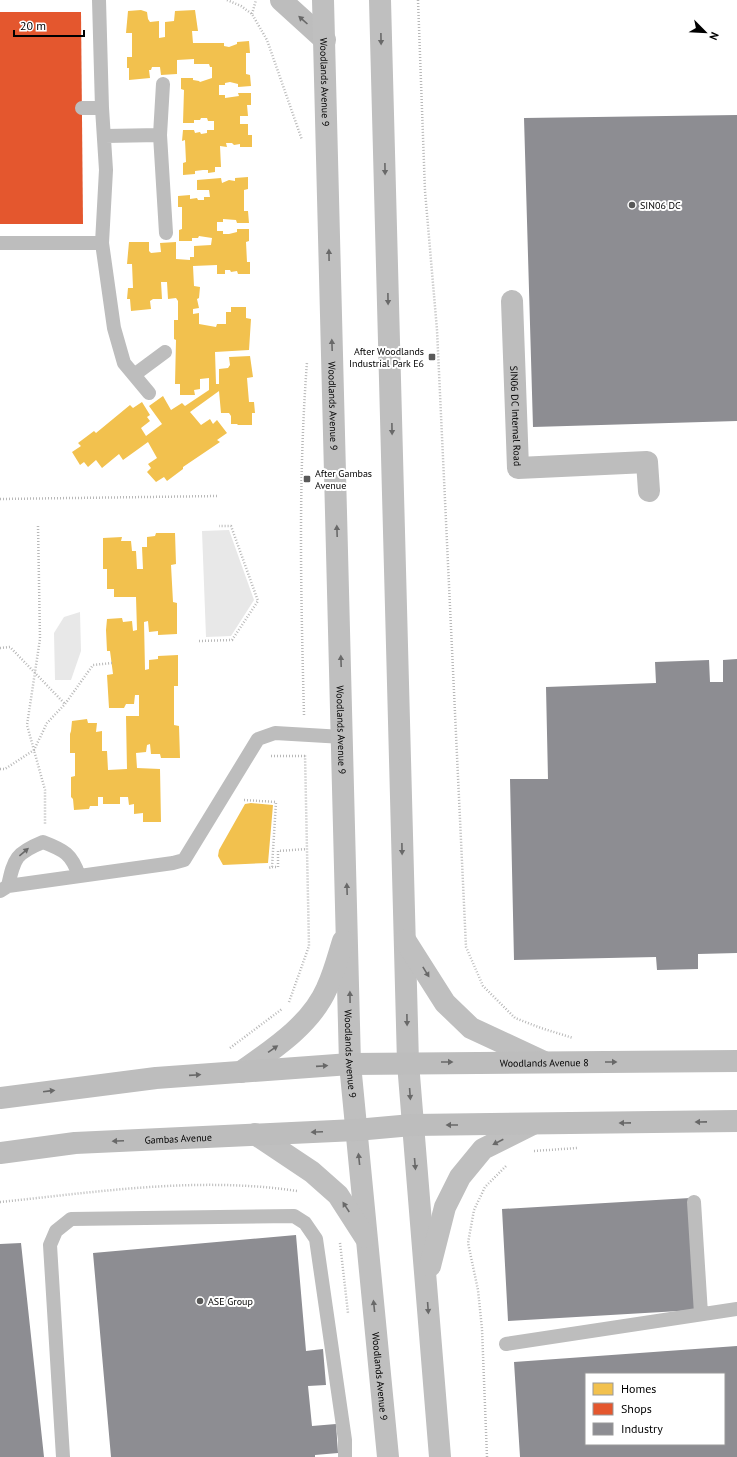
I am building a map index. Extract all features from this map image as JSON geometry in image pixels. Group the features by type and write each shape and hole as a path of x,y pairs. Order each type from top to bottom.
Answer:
{"main road":[{"path":"281,0 325,40"},
{"name":"Woodlands Avenue 9","path":"323,0 348,928 350,1064 388,1457"},
{"path":"380,0 408,1063 440,1457"},
{"name":"SIN06 DC Internal Road","path":"512,301 518,468 647,462 649,491"},
{"path":"241,1072 286,1040 311,1012 327,989 348,928"},
{"path":"405,939 445,1003 471,1028 544,1062"},
{"name":"Woodlands Avenue 8","path":"350,1064 737,1061"},
{"path":"0,1098 156,1078 350,1064"},
{"path":"356,1130 412,1125 737,1121"},
{"path":"426,1281 445,1207 460,1176 483,1149 533,1124"},
{"name":"Gambas Avenue","path":"0,1153 75,1142 356,1130"},
{"path":"255,1134 312,1172 338,1195 367,1240"}],"lane":[{"path":"99,0 102,108 106,170 102,242 114,328 124,363 149,393"},
{"path":"163,84 160,136 166,233"},
{"path":"82,108 102,108"},
{"path":"104,136 160,136"},
{"path":"0,243 102,242"},
{"path":"134,375 165,352"},
{"path":"79,876 76,865 64,850 43,842 24,850 13,864 4,889 79,876 173,863 184,860 258,739 275,733 343,737"},
{"path":"694,1202 701,1314"},
{"path":"63,1457 50,1245 56,1231 71,1219 294,1216 305,1223 316,1239 345,1440 345,1457"},
{"path":"506,1344 737,1309"}],"path":[{"path":"227,0 241,6 252,14 267,40 301,138 302,146"},
{"path":"252,14 256,0"},
{"path":"418,0 425,191 437,330 466,947 483,986 515,1018 572,1038 580,1038"},
{"path":"289,1004 309,946 300,532 302,433 308,356"},
{"path":"0,499 219,496"},
{"path":"38,526 40,639 27,725 45,790 45,826"},
{"path":"199,641 232,640 258,601 231,526 219,526"},
{"path":"0,648 10,647 66,704"},
{"path":"0,769 5,769 34,750 47,723 66,704 93,665 112,663"},
{"path":"240,799 276,802 272,867"},
{"path":"268,868 278,867 278,851 307,849"},
{"path":"527,1151 580,1148"},
{"path":"487,1457 482,1330 478,1290 468,1243 474,1210 485,1187 510,1162"},
{"path":"0,1202 155,1186"}],"shaded area":[{"path":"229,530 254,600 231,636 206,637 202,531"},
{"path":"80,612 81,651 71,680 55,680 54,633 64,617"}],"building: Homes":[{"path":"141,10 147,12 150,22 159,21 159,38 165,37 165,22 174,21 175,11 195,10 198,31 192,31 193,43 224,43 224,46 229,47 237,44 237,42 249,41 250,53 246,53 246,74 250,75 251,86 238,87 238,84 230,82 225,83 225,85 219,85 219,95 225,95 225,98 239,96 238,93 251,93 251,105 247,105 248,116 240,116 240,124 248,124 248,135 252,135 252,147 240,147 240,144 234,145 232,143 226,143 227,147 220,146 221,167 215,167 215,172 208,173 208,170 203,170 195,171 195,174 183,175 183,163 186,162 185,140 182,141 183,130 194,130 195,133 200,132 201,134 207,133 207,130 214,130 214,121 208,121 207,118 201,118 200,120 194,120 194,123 183,123 184,90 181,89 181,78 193,78 193,80 200,82 212,78 212,67 210,67 209,64 194,64 194,59 177,60 177,74 161,75 160,67 152,67 151,70 149,70 150,78 129,80 127,57 132,57 132,33 126,33 128,11"},
{"path":"248,177 248,189 244,190 244,211 248,211 249,223 237,223 236,220 223,219 223,222 217,222 217,231 223,231 223,234 229,234 237,232 237,229 249,229 249,241 246,242 247,262 250,262 250,274 238,274 237,271 231,272 230,270 225,270 225,274 217,274 217,265 193,266 194,286 200,287 199,298 197,299 199,308 193,309 193,314 199,313 199,324 216,327 217,324 226,324 226,312 231,312 231,307 246,307 246,318 251,319 249,350 215,352 216,384 219,384 219,369 228,368 230,365 229,357 250,356 253,377 247,378 249,402 254,402 255,413 252,413 252,425 231,424 231,416 229,413 221,413 219,391 190,412 201,425 210,419 213,424 217,420 227,433 217,440 220,442 183,467 183,469 167,481 164,477 156,482 147,472 151,468 148,464 157,458 148,442 123,460 119,454 102,468 96,460 88,467 84,462 80,465 72,452 81,446 78,443 94,431 96,433 130,405 133,408 142,402 150,415 147,417 150,421 141,428 146,436 162,424 149,406 163,396 171,410 182,403 185,406 209,390 209,378 200,379 200,389 194,390 195,395 180,395 180,384 175,384 176,340 174,339 174,320 178,320 178,301 176,298 168,299 167,282 161,282 162,299 153,299 150,301 151,309 131,311 130,299 127,299 128,288 133,288 132,264 127,264 129,242 149,242 149,251 151,253 161,252 160,243 176,242 176,259 190,260 190,257 194,257 194,246 211,245 212,238 199,236 198,238 192,238 192,241 179,241 179,230 182,229 182,207 178,207 178,196 190,195 190,199 197,198 198,200 204,200 204,197 210,197 209,190 197,190 197,180 221,178 222,183 229,180 235,181 235,178"},
{"path":"156,533 175,533 176,564 171,565 173,602 177,603 177,634 158,635 158,631 149,632 148,621 144,622 145,670 149,669 149,660 158,659 158,656 178,655 178,686 174,686 174,725 179,726 180,758 161,758 160,754 151,754 150,744 147,745 146,752 136,753 137,768 160,769 161,822 143,822 143,813 134,814 134,804 129,805 128,797 120,797 120,804 103,804 103,797 98,797 98,806 90,806 89,809 74,810 73,799 71,797 71,777 75,776 75,753 70,753 70,734 72,721 87,719 88,723 97,723 96,732 102,731 102,751 107,751 108,770 127,769 126,716 139,716 139,695 135,695 134,704 126,704 124,708 109,708 107,675 113,674 110,651 107,651 106,630 107,619 122,618 123,622 132,621 133,631 137,630 136,597 114,597 114,589 107,589 107,569 103,569 103,538 122,537 121,541 131,541 132,551 136,551 137,569 143,569 142,547 147,547 147,537 155,536"},
{"path":"251,803 273,805 268,863 223,865 218,856 219,850 245,804"}],"building: Shops":[{"path":"0,12 81,12 83,224 0,224"}],"building: Industry":[{"name":"SIN06 DC","path":"737,115 737,421 533,427 524,118"},
{"path":"737,659 737,953 698,954 698,969 657,970 656,957 514,960 510,779 548,779 546,687 656,683 655,662 709,660 710,682 723,682 723,660"},
{"path":"690,1198 696,1310 508,1321 502,1209"},
{"name":"ASE Group","path":"296,1235 306,1351 323,1349 326,1385 308,1386 312,1426 336,1424 338,1453 315,1455 315,1457 111,1457 93,1253"},
{"path":"21,1243 44,1457 0,1457 0,1244"},
{"path":"737,1346 737,1457 520,1457 514,1362"}],"place":[{"name":"SIN06 DC","path":"632,205"},
{"name":"After Woodlands Industrial Park E6","path":"432,357"},
{"name":"After Gambas Avenue","path":"307,479"},
{"name":"ASE Group","path":"200,1301"}]}
